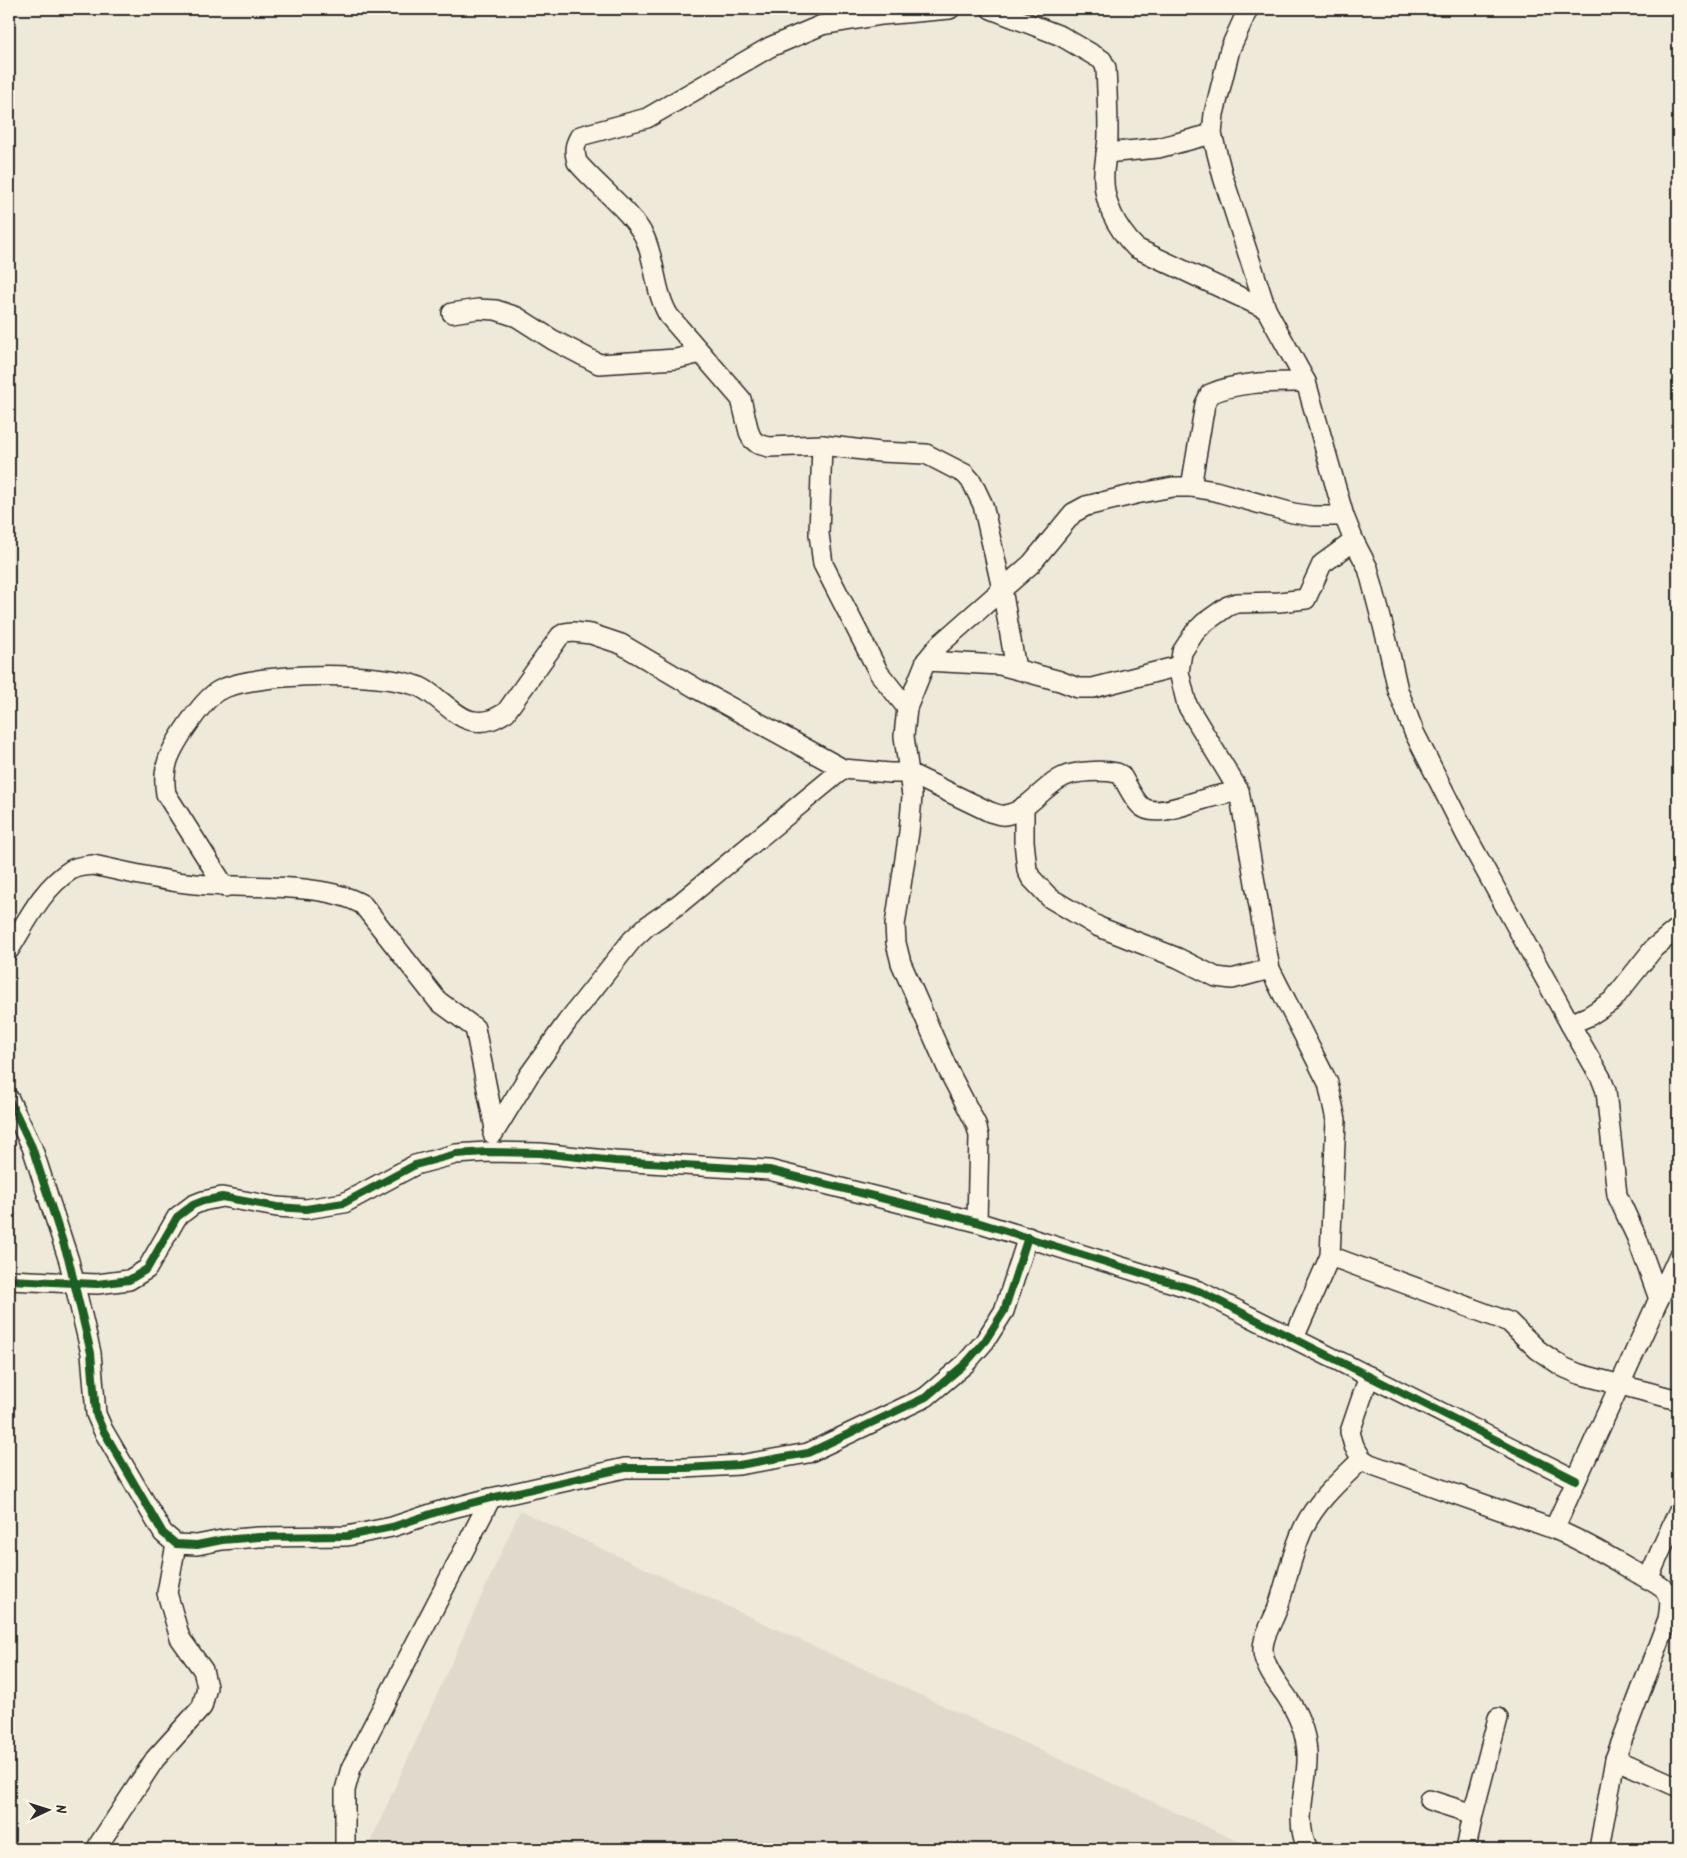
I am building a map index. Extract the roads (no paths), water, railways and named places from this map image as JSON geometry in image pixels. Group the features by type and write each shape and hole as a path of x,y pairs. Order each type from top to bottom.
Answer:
{"street":[{"path":"950,9 882,15 822,25 770,47 647,118 580,136 575,143 574,151 577,162 643,234 650,250 662,305 669,316 741,399 749,432 752,439 758,444 769,447 822,445 880,452 926,454 966,474 972,482 982,504 1002,589 1016,669"},
{"path":"991,9 1061,36 1102,60 1106,68 1108,135 1104,187 1107,201 1120,229 1136,248 1266,309"},
{"path":"1248,9 1230,48 1214,114 1212,134 1223,177 1266,309 1306,382 1344,516 1368,568 1398,690 1414,732 1466,836 1601,1078 1606,1092 1617,1195 1637,1238 1659,1299"},
{"path":"1106,153 1158,148 1212,134"},
{"path":"452,313 478,309 496,310 517,317 553,340 599,364 676,359 701,353"},
{"path":"1191,487 1205,404 1210,394 1223,388 1272,382 1306,382"},
{"path":"822,445 819,534 823,564 879,673 907,708"},
{"path":"977,1222 980,1136 976,1124 944,1062 901,963 896,944 894,924 909,832 912,796 904,736 907,708 926,662 939,645 1031,564 1074,513 1086,506 1173,487 1191,487 1215,491 1293,513 1312,516 1344,516"},
{"path":"1294,1338 1330,1256 1336,1120 1328,1083 1270,970 1238,791 1186,705 1181,688 1179,666 1182,652 1204,623 1228,606 1238,603 1279,602 1306,598 1322,564 1354,541"},
{"path":"225,887 166,794 164,778 168,760 175,746 210,697 220,689 253,680 339,676 387,679 420,688 441,700 464,718 484,722 494,720 512,705 523,686 560,636 573,632 591,634 621,644 699,690 843,769 909,773 998,815 1005,815 1024,806 1064,776 1095,772 1111,772 1121,775 1140,805 1160,811 1168,811 1208,798 1238,791"},
{"path":"926,662 1000,665 1060,681 1078,688 1093,688 1179,666"},
{"path":"486,1152 495,1129 529,1075 567,1022 632,940 647,926 679,904 746,847 782,820 805,798 843,769"},
{"path":"1024,806 1024,841 1027,870 1031,878 1050,898 1099,927 1178,958 1216,977 1232,979 1270,970"},
{"path":"9,950 41,899 58,881 72,870 93,865 192,884 318,891 353,898 363,905 438,1001 476,1028 495,1129"},
{"path":"1570,1024 1589,1016 1612,1001 1654,948 1678,928"},
{"path":"9,1099 32,1147 70,1261 91,1353 96,1414 103,1430 163,1534 176,1544 197,1545 222,1540 259,1537 347,1536 392,1527 437,1512 491,1498 625,1468 685,1468 740,1465 808,1453 926,1397 965,1364 985,1341 1004,1311 1028,1237"},
{"path":"9,1280 97,1284 129,1280 147,1270 177,1217 202,1201 222,1197 278,1207 306,1209 344,1203 416,1165 456,1154 486,1152 540,1153 614,1161 768,1170 977,1222 1199,1291 1576,1480"},
{"path":"1330,1256 1510,1322 1538,1350 1563,1367 1579,1374 1678,1400"},
{"path":"1554,1529 1678,1257"},
{"path":"1369,1376 1350,1432 1354,1446 1362,1459 1370,1464 1576,1538 1666,1590 1669,1595 1668,1619 1615,1760 1600,1849"},
{"path":"1308,1849 1300,1826 1307,1754 1304,1734 1301,1721 1271,1674 1264,1656 1263,1647 1305,1525 1320,1502 1362,1459"},
{"path":"344,1849 345,1790 351,1768 491,1498"},
{"path":"1648,1579 1678,1512"},
{"path":"97,1849 155,1759 202,1707 207,1687 203,1670 180,1638 167,1594 176,1544"},
{"path":"1466,1849 1473,1814 1498,1718"},
{"path":"1615,1760 1678,1787"},
{"path":"1429,1800 1473,1814"}]}
